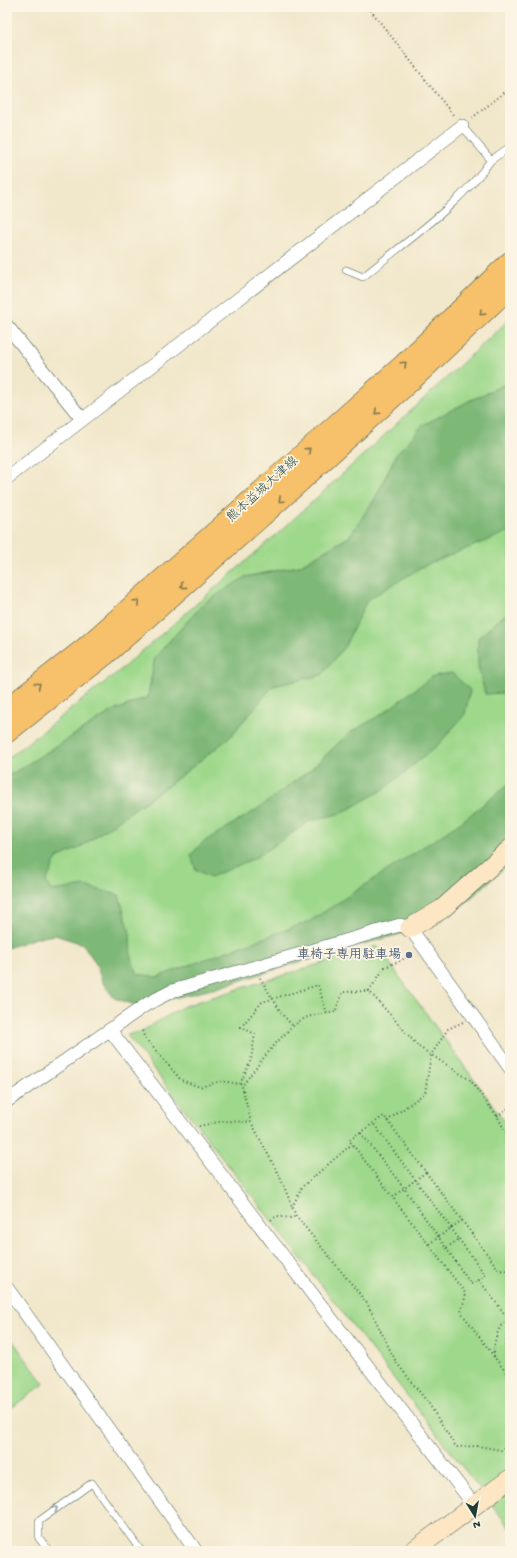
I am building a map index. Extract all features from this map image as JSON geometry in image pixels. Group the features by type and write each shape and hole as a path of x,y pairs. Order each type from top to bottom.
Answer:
{"main road":[{"name":"熊本益城大津線","path":"7,710 86,648 402,366 510,262"},
{"name":"熊本益城大津線","path":"7,732 106,654 272,508 412,380 510,287"}],"street":[{"path":"7,478 462,126"},
{"path":"7,326 82,419"},
{"path":"410,928 442,909 510,849"},
{"path":"7,1101 147,1004 172,991 400,925 410,928 510,1068"},
{"path":"110,1030 474,1505"},
{"path":"7,1288 196,1551"},
{"path":"413,1551 510,1479"}],"lane":[{"path":"462,126 491,160"},
{"path":"346,270 363,277 458,198 480,177 491,160 510,147"},
{"path":"49,1551 39,1538 39,1520 92,1484 141,1551"}],"path":[{"path":"368,7 462,126 510,88"},
{"path":"369,991 385,968 416,953"},
{"path":"259,977 282,1014 293,1026"},
{"path":"327,1014 318,985 262,1002 241,1027 255,1034 251,1060 241,1085 251,1122 280,1177 296,1216 367,1303 396,1362 429,1404 456,1447 478,1446 501,1450 510,1443"},
{"path":"241,1085 293,1026 307,1017 335,1012 343,992 369,991"},
{"path":"369,991 419,1047 470,1080 497,1116 510,1140"},
{"path":"387,1121 425,1093 431,1055 448,1029 465,1020"},
{"path":"142,1031 145,1038 181,1080 200,1087 221,1081 241,1085"},
{"path":"497,1116 510,1107"},
{"path":"510,1271 499,1270 384,1116 349,1140 466,1294 461,1312 510,1378"},
{"path":"193,1127 223,1121 251,1122"},
{"path":"360,1132 404,1188 472,1284 479,1280 485,1275 373,1123"},
{"path":"292,1207 303,1186 352,1144"},
{"path":"393,1197 426,1172"},
{"path":"266,1222 277,1216 291,1218 296,1216"},
{"path":"428,1244 462,1220"},
{"path":"446,1248 458,1239"},
{"path":"479,1280 509,1319 498,1330 495,1340 494,1357"},
{"path":"510,1329 505,1341 506,1347 510,1354"},
{"path":"504,1370 510,1374"}],"green space":[{"path":"510,319 510,382 469,401 396,455 376,497 349,537 299,566 245,577 155,657 148,697 111,712 7,777 7,759 118,672 284,528"},
{"path":"510,382 510,531 424,566 367,600 345,646 322,675 273,686 229,738 173,782 79,848 57,858 46,882 51,891 85,886 119,895 130,933 131,959 138,974 157,977 310,921 460,823 510,783 510,863 464,904 436,924 303,961 213,989 138,1006 114,998 103,983 95,962 83,944 55,935 36,938 7,948 7,777 111,712 148,697 155,657 203,604 245,577 299,566 349,537 376,497 396,455 423,425"},
{"path":"510,439 510,808 407,896 134,992 116,957 21,901 27,850"},
{"path":"510,610 510,689 504,693 485,694 478,666 478,638"},
{"path":"452,673 470,690 465,714 439,744 384,789 342,813 310,821 257,857 211,877 196,870 191,855 202,843 256,810 310,770 348,734 382,714 433,676"},
{"path":"377,946 510,1129 510,1528 127,1035 142,1031 184,1006"},
{"path":"7,1333 44,1384 7,1411"}],"place":[{"name":"車椅子専用駐車場","path":"409,955"}]}
